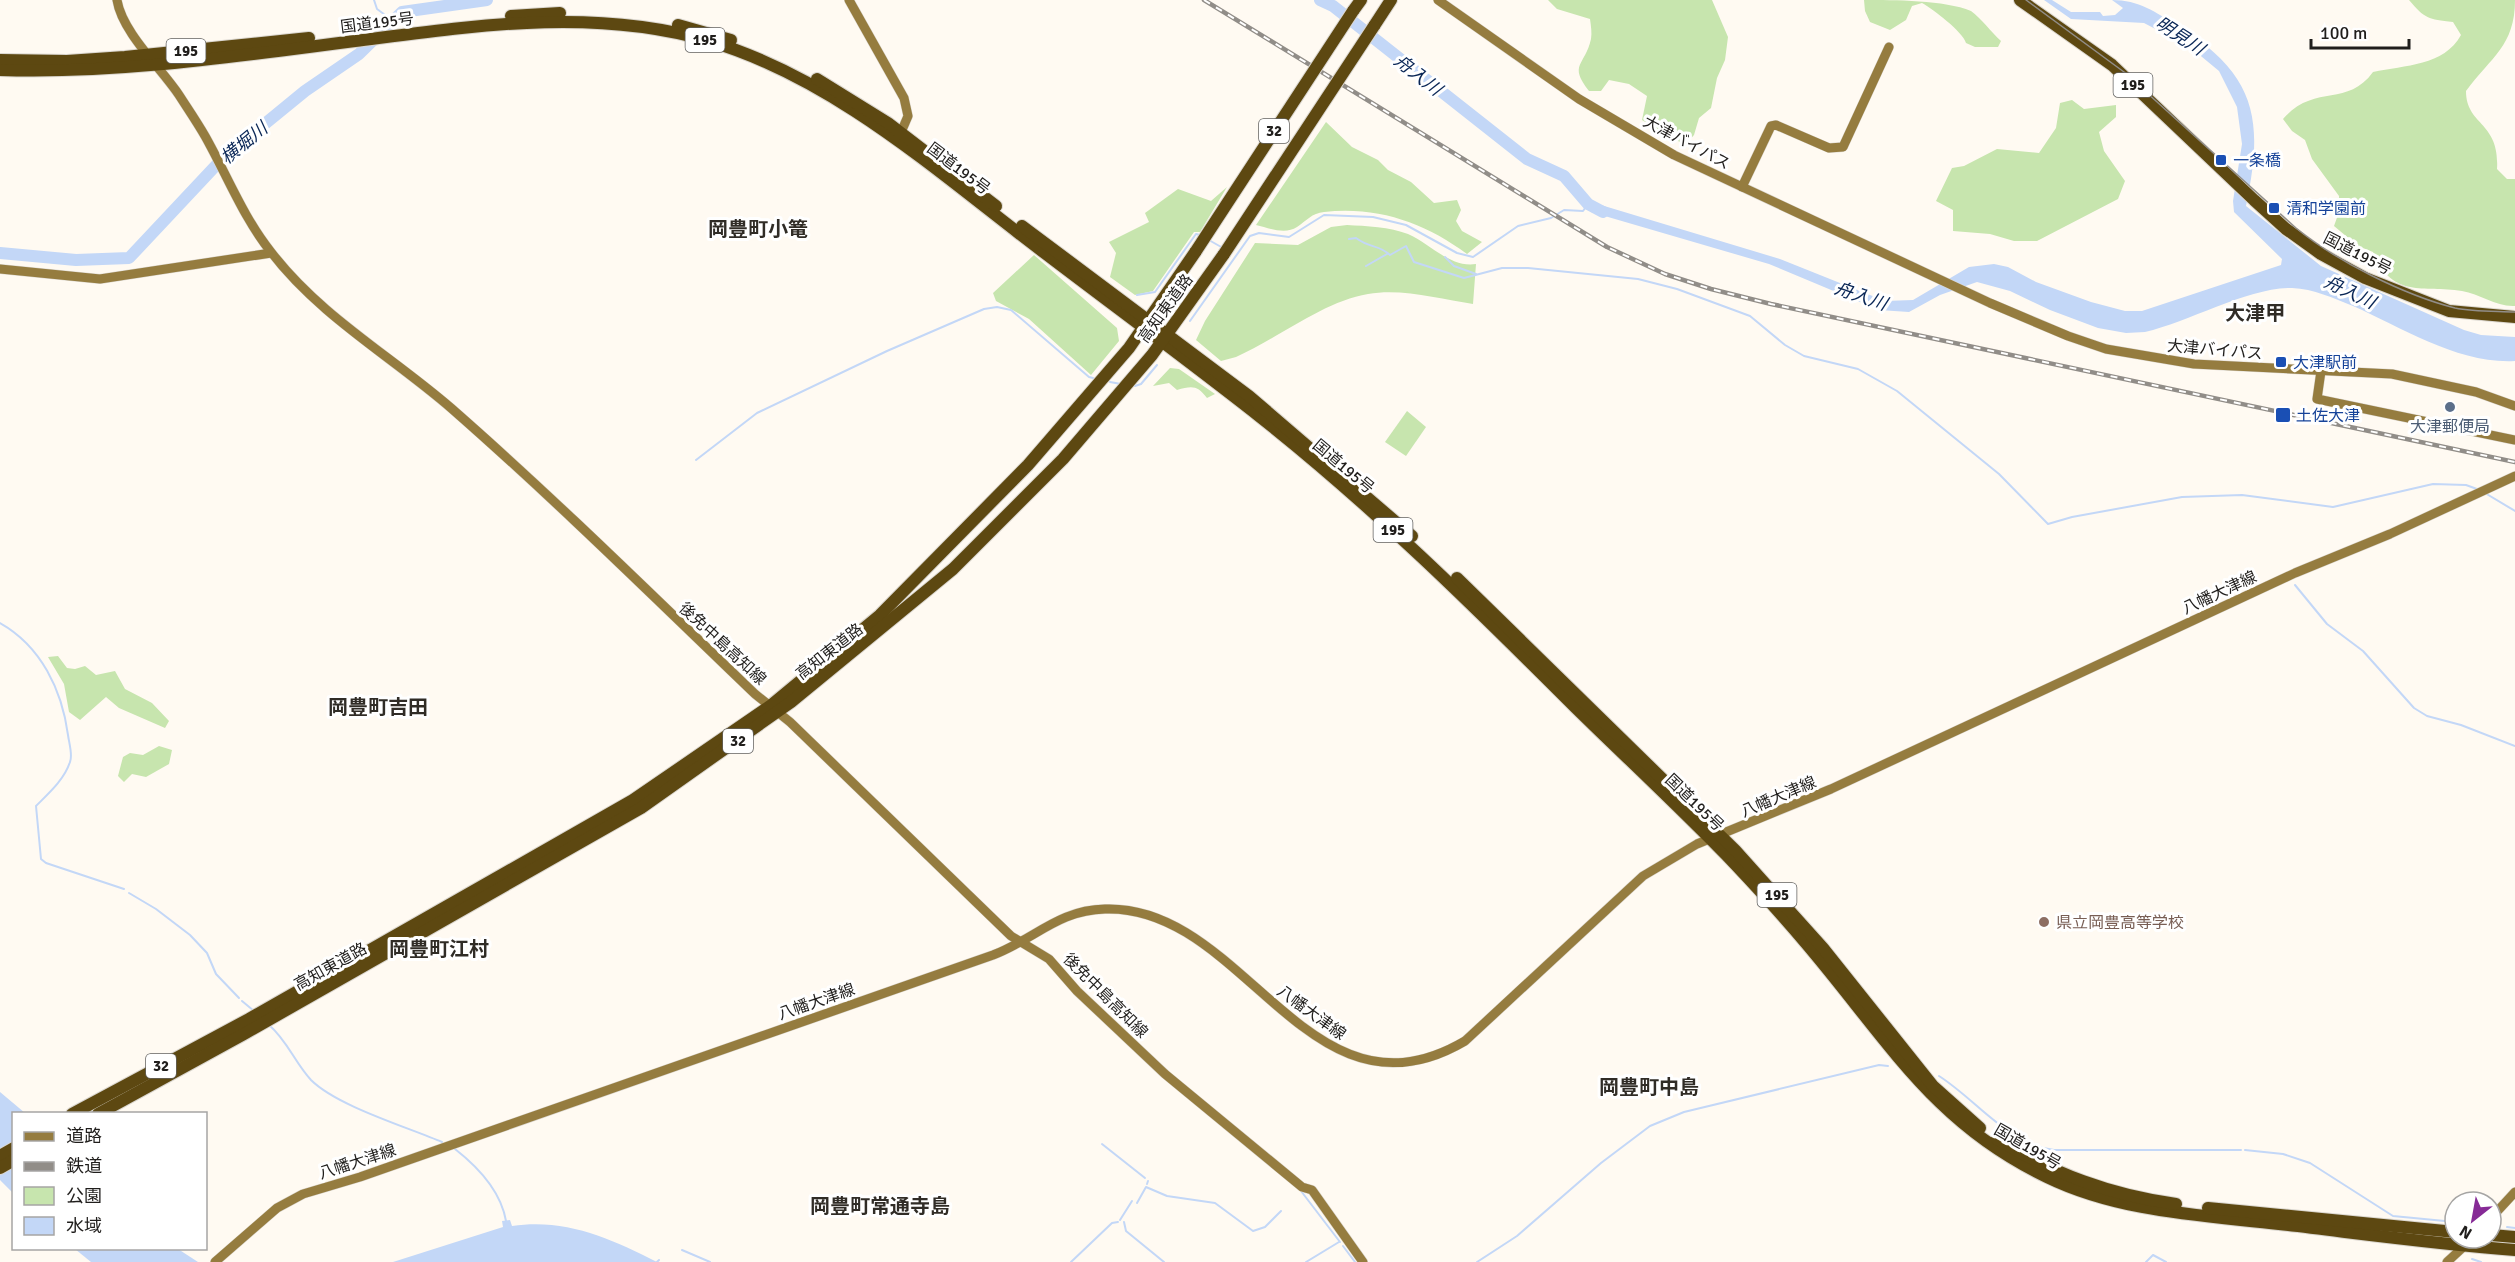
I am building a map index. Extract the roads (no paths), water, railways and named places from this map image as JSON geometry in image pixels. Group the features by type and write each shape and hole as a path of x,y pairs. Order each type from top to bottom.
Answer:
{"highway":[{"name":"高知東道路","path":"774,709 906,590 1028,465 1117,363 1196,251 1361,0"},
{"name":"高知東道路","path":"100,1112 252,1023 641,808 869,640 953,569 1063,459 1147,361 1224,254 1391,0"},
{"name":"国道195号","path":"2020,0 2112,65 2235,183 2303,242 2365,278 2449,311 2515,317"},
{"name":"国道195号","path":"0,60 67,61 241,56 396,32 564,21 625,24 669,31 738,50 782,69 815,86 898,137 1165,337 1433,565 1809,931 1933,1086 1970,1120 2023,1155 2078,1181 2139,1198 2201,1207 2443,1231"},
{"name":"国道195号","path":"0,70 63,71 152,59"},
{"name":"国道195号","path":"1715,838 1806,943 1921,1086 1963,1125 2022,1165 2075,1189 2121,1204 2443,1239"},
{"name":"高知東道路","path":"74,1112 252,1023"}],"main road":[{"name":"後免中島高知線","path":"117,0 122,17 204,134 247,218 271,253 312,299 334,318 409,372 478,431 1020,944 1049,960 1077,991 1209,1112 1302,1187 1312,1190 1363,1262"},
{"path":"849,0 904,98 908,116 898,137"},
{"name":"大津バイパス","path":"1438,0 1583,102 1674,155 1990,303 2068,336 2106,349 2194,364 2392,374 2432,381 2515,406"},
{"path":"1742,187 1771,126 1776,125 1829,148 1843,147 1889,47"},
{"path":"0,269 100,279 271,253"},
{"path":"2321,370 2317,399 2515,440"},
{"name":"八幡大津線","path":"219,1258 277,1208 303,1194 812,1019 1020,944 1056,920 1072,914 1104,909 1149,914 1187,934 1296,1021 1342,1052 1381,1064 1403,1064 1436,1055 1465,1041 1643,876 1715,838 1831,789 2295,573 2390,534 2515,476"},
{"path":"2503,1205 2515,1192"},
{"path":"2447,1262 2460,1250"}],"water":[{"name":"明見川","path":"2044,0 2052,0 2071,12 2100,12 2103,16 2115,15 2123,8 2112,0 2130,2 2154,12 2204,44 2224,63 2239,82 2248,102 2253,124 2254,148 2246,206 2321,266 2464,330 2481,335 2515,337 2515,361 2473,357 2452,351 2338,300 2316,292 2292,288 2257,293 2145,332 2126,333 2098,328 2050,310 2010,291 1977,282 1940,295 1909,312 1879,310 1769,264 1591,212 1588,208 1591,202 1780,259 1885,301 1913,300 1969,267 1994,264 2008,267 2036,282 2091,302 2125,311 2142,311 2281,265 2282,259 2234,212 2233,201 2242,144 2237,107 2219,71 2190,47 2144,23 2071,19"},
{"path":"0,1092 24,1112 12,1112 12,1192 0,1180"},
{"path":"510,1220 512,1226 550,1225 587,1232 622,1245 657,1262 393,1262 503,1227 502,1221"},
{"path":"76,1250 180,1250 198,1262 91,1262"}],"waterway":[{"path":"374,0 377,9 392,20"},
{"name":"横堀川","path":"0,253 76,260 129,258 222,159 305,91 359,54 402,12 487,0"},
{"name":"舟入川","path":"1320,0 1333,6 1527,159 1564,176 1588,204 1603,212"},
{"path":"1190,321 1250,236 1259,233 1289,237 1324,215 1373,217 1406,225 1457,253 1473,257 1518,226 1551,218 1564,210 1583,211 1588,204"},
{"path":"1137,295 1155,292 1196,234 1200,235"},
{"path":"1349,239 1356,238 1390,255 1406,246 1414,262 1464,278 1502,268 1528,268 1638,279 1677,289 1750,316 1785,345 1804,356 1858,369 1897,391 1999,474 2048,524 2072,517 2182,497 2242,495 2333,507 2433,484 2466,485 2477,489"},
{"path":"1207,239 1223,248"},
{"path":"1366,266 1387,254"},
{"path":"1445,257 1454,266 1476,274"},
{"path":"696,460 757,413 887,351 984,309 997,307 1011,310 1093,378"},
{"path":"1135,386 1141,384 1157,365"},
{"path":"1110,382 1121,384"},
{"path":"2485,493 2515,511"},
{"path":"2295,585 2327,624 2363,651 2414,708 2427,716 2461,725 2515,746"},
{"path":"0,623 27,644 47,671 61,702 71,749 71,759 64,775 36,806 41,859 46,863 124,889"},
{"path":"129,893 156,909 190,935 207,953 216,974 239,998"},
{"path":"242,1001 254,1011"},
{"path":"269,1025 305,1073 323,1090 373,1115 442,1142"},
{"path":"1477,1262 1517,1236 1601,1163 1650,1126 1684,1112 1879,1065 1888,1066"},
{"path":"1939,1076 1993,1120 2021,1139 2037,1146 2054,1150 2241,1150"},
{"path":"1102,1144 1145,1178"},
{"path":"455,1149 472,1164 494,1190 506,1221"},
{"path":"2245,1150 2283,1154 2310,1163 2393,1216 2443,1221"},
{"path":"1137,1203 1146,1187 1167,1196 1215,1203 1253,1231 1265,1227 1281,1211"},
{"path":"1301,1191 1340,1242"},
{"path":"1120,1220 1132,1201"},
{"path":"1071,1262 1112,1223 1118,1222"},
{"path":"1124,1222 1126,1231 1164,1262"},
{"path":"2507,1227 2515,1228"},
{"path":"1306,1262 1339,1242"},
{"path":"1343,1246 1355,1262"},
{"path":"682,1250 710,1262"},
{"path":"2146,1262 2153,1255 2166,1262"},
{"path":"2472,1259 2481,1262"}],"tram line":[{"path":"2026,0 2124,72 2296,228 2331,253 2371,276 2435,302 2477,311 2515,312"}],"railway":[{"path":"1204,0 1607,247 1665,274 1711,289 1771,304 2515,462"}],"place":[{"name":"一条橋","path":"2221,160"},
{"name":"清和学園前","path":"2274,208"},
{"name":"大津駅前","path":"2281,362"},
{"name":"大津郵便局","path":"2450,407"},
{"name":"土佐大津","path":"2283,415"},
{"name":"県立岡豊高等学校","path":"2044,922"}],"district":[{"name":"岡豊町小篭","path":"758,229"},
{"name":"大津甲","path":"2255,313"},
{"name":"岡豊町吉田","path":"378,707"},
{"name":"岡豊町江村","path":"439,949"},
{"name":"岡豊町中島","path":"1649,1087"},
{"name":"岡豊町常通寺島","path":"880,1206"}]}
